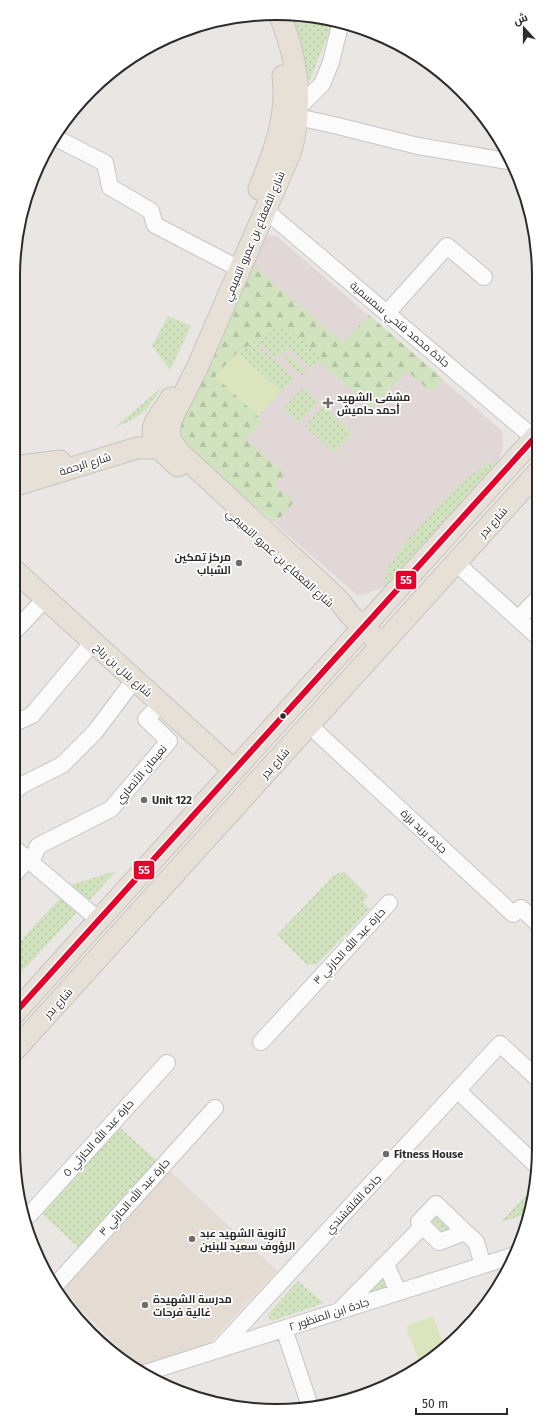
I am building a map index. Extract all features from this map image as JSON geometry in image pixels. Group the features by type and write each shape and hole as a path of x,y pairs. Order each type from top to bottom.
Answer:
{"main road":[{"name":"شارع القعقاع بن عمرو التميمي","path":"163,435 197,368 291,151 298,112 296,70 288,38 281,20"},
{"name":"شارع القعقاع بن عمرو التميمي","path":"163,435 174,394 230,264 276,146 283,118 284,95 280,58 267,21"},
{"name":"شارع القعقاع بن عمرو التميمي","path":"163,435 180,453 336,598 357,621 382,644"},
{"name":"شارع الرحمة","path":"20,466 56,462 79,456 122,441 163,435"},
{"name":"شارع الرحمة","path":"20,484 137,448 163,435"},
{"path":"20,1007 234,770 357,621 532,440"},
{"name":"شارع بدر","path":"20,1044 532,479"},
{"name":"شارع بلال بن رباح","path":"20,575 234,770"}],"street":[{"path":"339,28 331,62 322,84 298,112 338,126 418,146 505,161"},
{"path":"59,140 104,163 110,187 149,210 153,216 154,223 157,226 230,264"},
{"name":"جادة محمد فتحي سمسمية","path":"265,210 532,433"},
{"path":"387,313 446,246 484,277"},
{"path":"456,563 532,632"},
{"path":"20,625 45,598"},
{"path":"518,619 532,604"},
{"path":"20,721 32,715 93,642"},
{"path":"20,787 62,765 95,732 134,680"},
{"name":"نعيمان الأنصاري","path":"29,861 38,846 111,810 148,768 169,741 146,719 160,704"},
{"name":"جادة بريد برزة","path":"309,725 513,914 521,908 532,918"},
{"path":"20,853 99,920"},
{"path":"20,869 29,861"},
{"name":"حارة عبد الله الحارثي ٣","path":"261,1042 389,903"},
{"name":"جادة القلقشندي","path":"219,1349 500,1044 532,1070"},
{"name":"حارة عبد الله الحارثي ٥","path":"30,1214 167,1063"},
{"path":"458,1090 531,1160"},
{"name":"حارة عبد الله الحارثي ٣","path":"58,1282 215,1108"},
{"path":"465,1232 439,1242 419,1222 436,1204 476,1242 483,1265"},
{"path":"340,1311 423,1226"},
{"name":"جادة ابن المنظور ٢","path":"150,1371 508,1258"},
{"path":"386,1264 398,1292"},
{"path":"284,1329 309,1402"}],"shaded area":[{"name":"مشفى الشهيد أحمد حاميش","path":"269,235 278,237 502,431 503,447 499,461 384,587 363,595 357,595 178,439 265,236"},
{"path":"169,1170 277,1271 209,1344 144,1368 127,1356 68,1297 62,1289"}],"green space":[{"path":"289,21 309,22 331,26 310,80 304,77"},
{"path":"251,262 275,285 343,342 369,315 443,379 432,393 407,371 372,409 320,362 322,356 282,324 238,352 216,376 258,416 261,422 246,439 285,474 275,485 294,502 279,519 273,522 178,439 174,427"},
{"path":"168,316 191,326 170,370 152,346"},
{"path":"282,324 323,356 320,362 311,367 288,348 276,358 261,344 258,346 294,378 281,392 238,352"},
{"path":"238,352 281,392 258,416 215,376"},
{"path":"288,355 306,370 302,375 284,360"},
{"path":"162,387 152,403 142,413 131,421 114,428"},
{"path":"303,388 318,402 299,423 283,409"},
{"path":"323,406 353,433 334,453 305,426"},
{"path":"499,461 384,587 387,569 407,541 461,482 486,465"},
{"path":"116,871 86,904 67,886"},
{"path":"344,872 368,896 363,902 370,909 317,964 307,965 277,935 334,875"},
{"path":"63,895 79,910 20,973 20,941"},
{"path":"117,1125 157,1161 79,1248 39,1211"},
{"path":"528,1194 523,1215 501,1222"},
{"path":"437,1206 461,1230 439,1238 422,1221"},
{"path":"382,1271 392,1293 351,1304"},
{"path":"298,1281 324,1303 272,1321 267,1315"},
{"path":"433,1316 443,1342 419,1361 406,1326"}],"transit line":[{"name":"55","path":"20,1007 532,441"}],"place":[{"name":"مشفى الشهيد أحمد حاميش","path":"328,403"},
{"name":"مركز تمكين الشباب","path":"239,563"},
{"name":"Unit 122","path":"144,800"},
{"name":"Fitness House","path":"386,1154"},
{"name":"ثانوية الشهيد عبد الرؤوف سعيد للبنين","path":"192,1239"},
{"name":"مدرسة الشهيدة غالية فرحات","path":"145,1305"}]}
